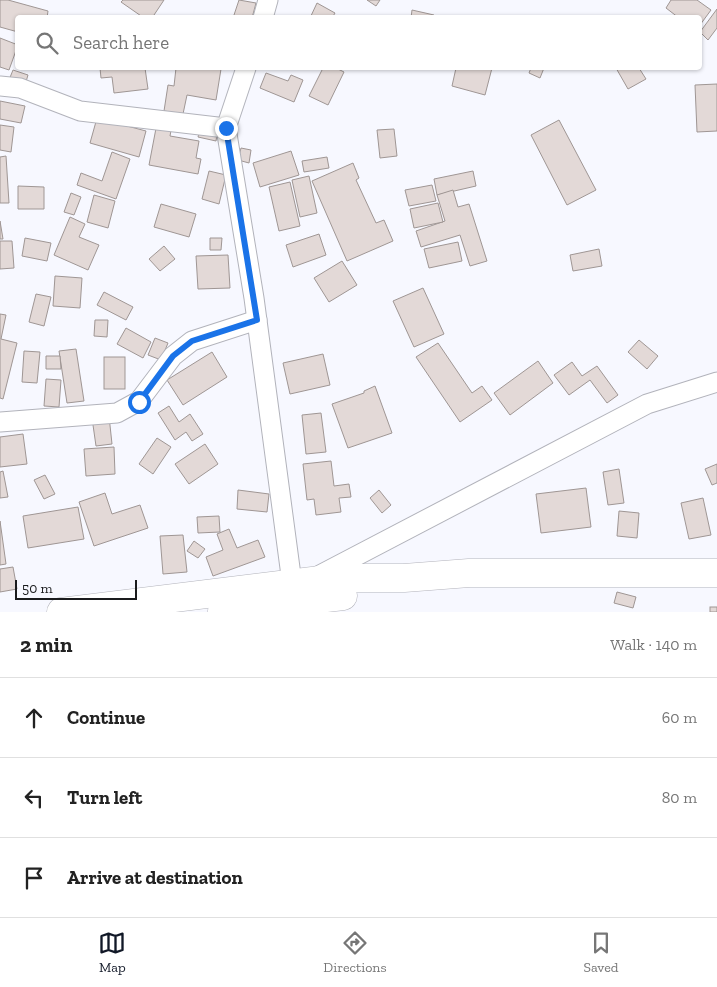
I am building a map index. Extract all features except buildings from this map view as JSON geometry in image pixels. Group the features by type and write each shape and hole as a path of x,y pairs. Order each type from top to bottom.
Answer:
{"main road":[{"path":"215,612 302,595 337,578 404,578 469,573 717,573"},
{"path":"61,612 302,595"}],"street":[{"path":"264,15 268,0"},
{"path":"245,70 226,128 302,595 647,404 717,382"},
{"path":"0,86 20,88 80,111 226,128"},
{"path":"0,422 117,413 139,402 173,356 192,341 257,320"}],"route":[{"path":"139,402 173,356 192,341 257,320 226,128"}]}
